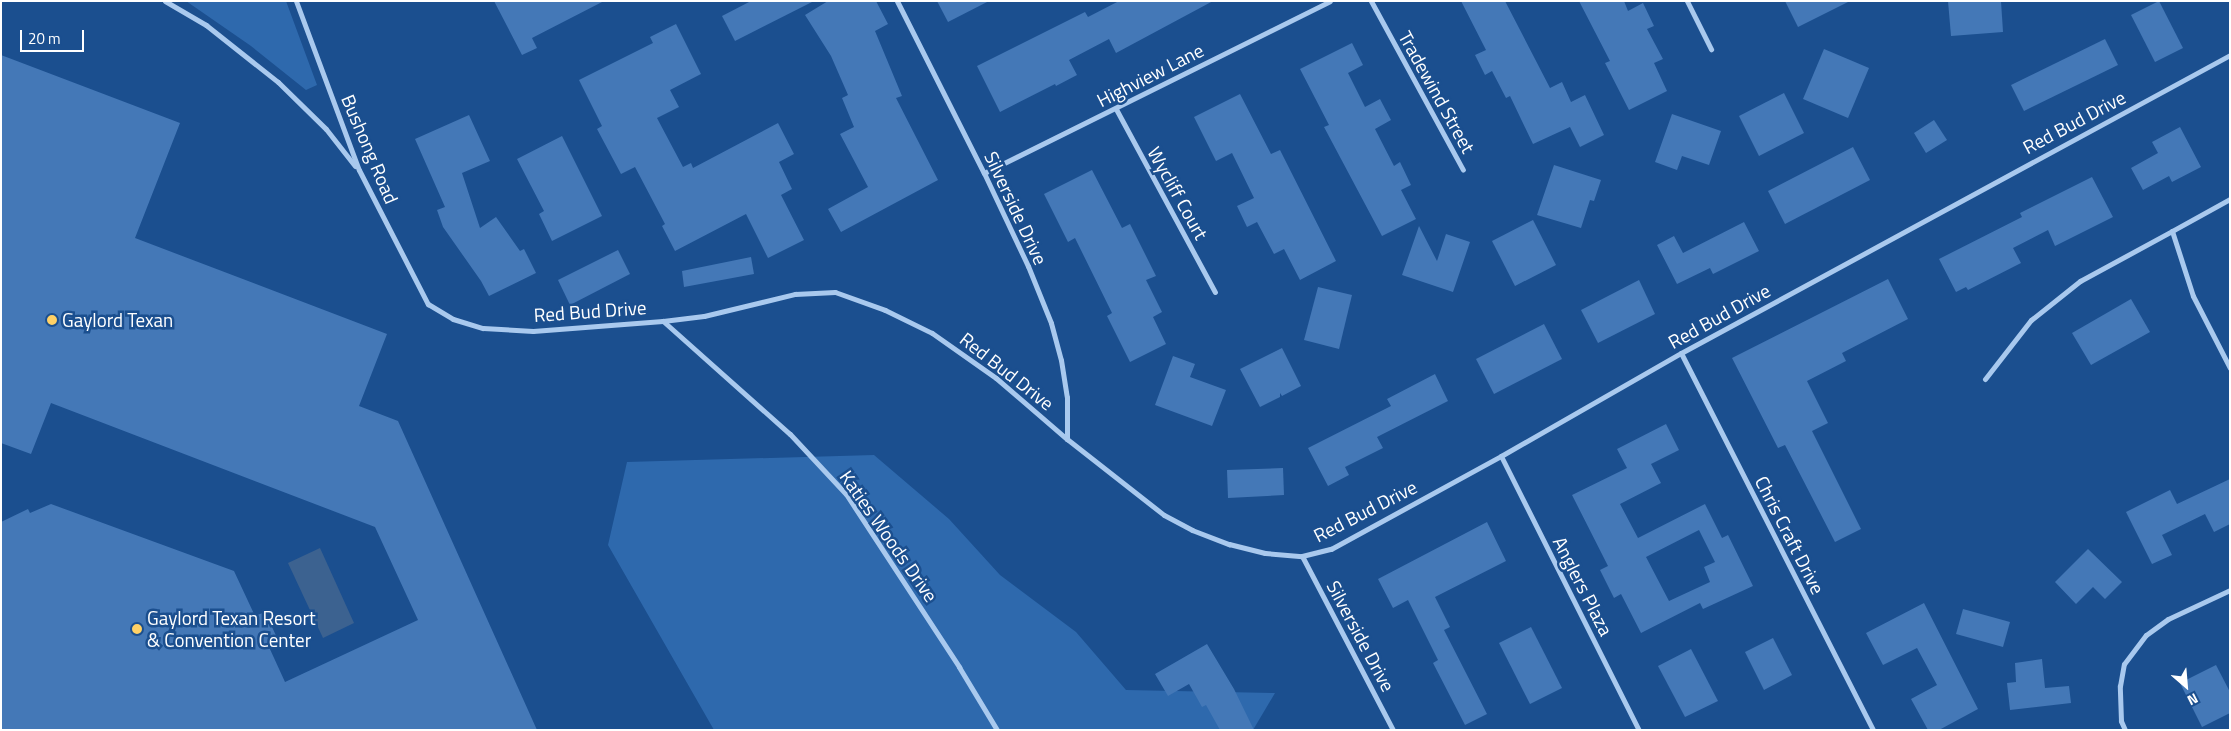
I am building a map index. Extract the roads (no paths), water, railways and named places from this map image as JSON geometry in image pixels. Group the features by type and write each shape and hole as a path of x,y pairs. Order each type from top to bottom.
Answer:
{"street":[{"path":"165,1 206,25 278,82 326,129 359,170"},
{"name":"Bushong Road","path":"296,1 359,170 428,304"},
{"name":"Silverside Drive","path":"897,1 984,173 1028,266 1051,323 1061,360 1067,397 1067,439"},
{"name":"Highview Lane","path":"984,173 1330,1"},
{"name":"Tradewind Street","path":"1371,1 1463,170"},
{"path":"1687,1 1711,49"},
{"name":"Red Bud Drive","path":"428,304 453,319 483,328 533,330 663,321 704,316 796,294 835,292 885,310 932,333 996,378 1067,439 1164,515 1192,530 1229,544 1265,553 1302,556 1331,549 1501,456 1681,353 2230,55"},
{"name":"Wycliff Court","path":"1116,109 1215,292"},
{"path":"1985,379 2031,320 2080,281 2230,199"},
{"path":"2172,231 2193,296 2230,368"},
{"name":"Katies Woods Drive","path":"663,321 790,434 846,494 960,667 997,730"},
{"name":"Chris Craft Drive","path":"1681,353 1872,730"},
{"name":"Anglers Plaza","path":"1501,456 1639,730"},
{"name":"Silverside Drive","path":"1302,556 1392,730"},
{"path":"2125,730 2121,721 2120,686 2124,664 2146,635 2168,619 2230,590"}],"place":[{"name":"Gaylord Texan","path":"52,320"},
{"name":"Gaylord Texan Resort & Convention Center","path":"137,629"}]}
